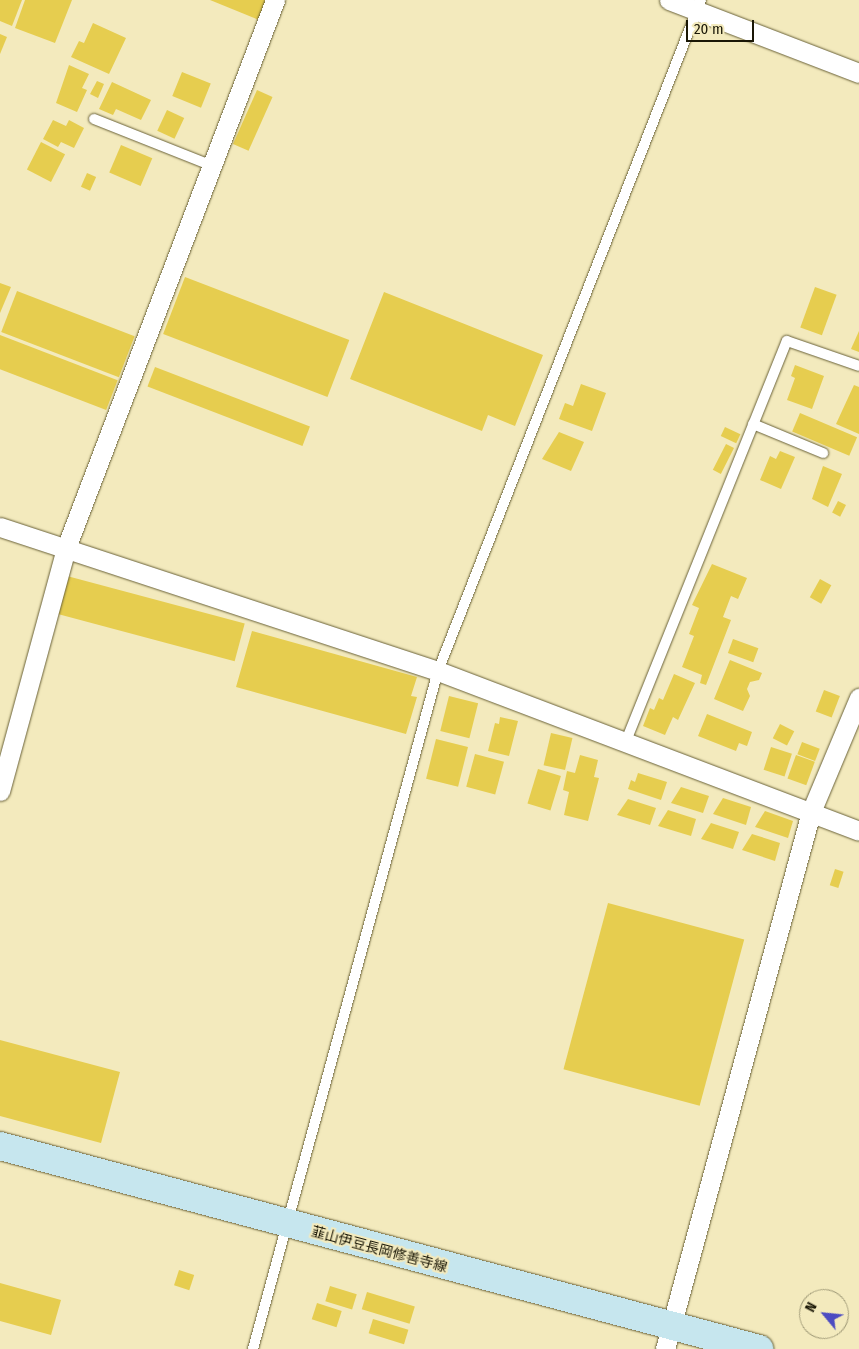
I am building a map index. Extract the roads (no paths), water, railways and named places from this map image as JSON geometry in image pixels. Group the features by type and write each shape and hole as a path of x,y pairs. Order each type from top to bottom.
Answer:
{"main road":[{"name":"韮山伊豆長岡修善寺線","path":"0,1146 286,1225 668,1338 758,1349"}],"street":[{"path":"0,791 66,548 210,164 275,0"},
{"path":"669,0 699,5 859,73"},
{"path":"0,527 438,671 859,831"},
{"path":"668,1338 811,812 859,698"}],"lane":[{"path":"253,1349 438,671 699,5"},
{"path":"94,119 210,164"},
{"path":"626,741 786,341 859,366"},
{"path":"753,424 823,453"}]}
